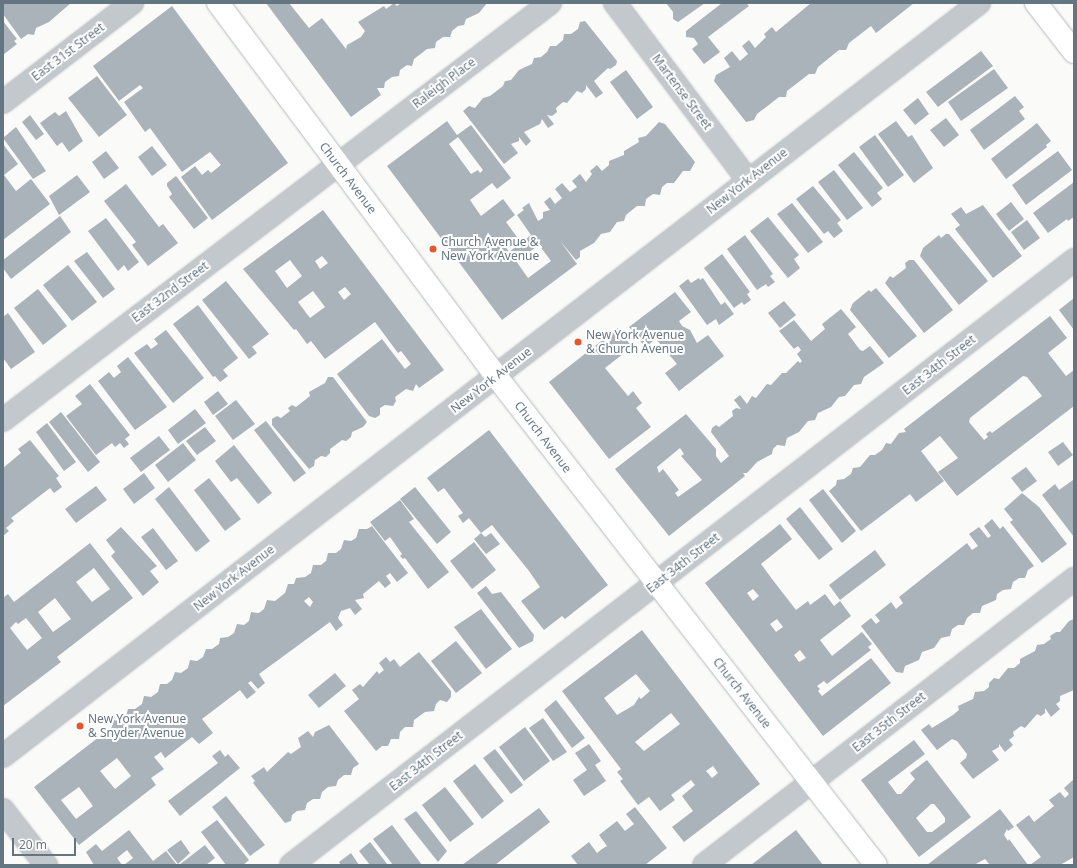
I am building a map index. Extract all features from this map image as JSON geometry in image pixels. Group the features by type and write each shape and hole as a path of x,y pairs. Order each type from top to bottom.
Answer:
{"main road":[{"name":"Church Avenue","path":"218,3 496,376 655,584 876,865"},
{"path":"1036,3 1074,52"}],"street":[{"name":"East 31st Street","path":"3,102 132,3"},
{"name":"Raleigh Place","path":"337,164 550,3"},
{"name":"Martense Street","path":"615,3 748,180"},
{"name":"New York Avenue","path":"3,756 979,3"},
{"name":"East 32nd Street","path":"3,420 337,164"},
{"name":"East 34th Street","path":"291,865 1074,260"},
{"name":"East 35th Street","path":"704,865 1074,580"},
{"path":"3,810 46,865"}],"building":[{"path":"3,3 71,3 49,22 36,28 34,35 28,34 21,39 3,14"},
{"path":"266,3 289,3 309,28 322,18 346,49 347,45 361,37 365,31 358,22 384,6 386,9 394,3 397,6 401,3 487,3 479,13 466,19 464,25 458,26 452,31 450,37 443,37 436,42 435,48 427,49 414,59 412,66 407,65 400,70 399,76 392,77 385,82 384,88 377,88 381,95 351,117"},
{"path":"666,3 705,3 678,22 673,19 673,12"},
{"path":"722,3 746,3 749,6 708,37 720,52 704,64 692,49 698,44 694,38 686,37 686,31"},
{"path":"811,3 914,3 876,33 871,26 849,43 846,50 839,50 818,67 815,74 809,74 787,91 786,97 779,97 757,114 754,120 746,122 714,81 716,75 730,67 724,58 732,51 740,61 748,54 742,46 749,40 755,48 766,37 764,34 772,27 776,32"},
{"path":"172,6 288,163 212,220 181,177 195,166 202,175 208,170 211,173 221,165 210,152 182,172 150,128 145,132 124,102 143,88 140,85 119,101 93,66"},
{"path":"3,21 17,39 14,41 17,44 3,55"},
{"path":"585,21 617,61 616,65 610,69 608,68 594,81 603,93 596,98 586,85 586,89 582,93 577,91 567,103 563,102 556,108 557,112 552,116 547,115 554,124 548,128 542,119 540,124 524,132 531,141 526,146 519,137 519,141 511,144 518,153 504,164 463,111 469,106 475,108 483,98 490,96 503,86 505,81 511,80 519,70 532,64 534,58 541,57 547,52 550,46 556,46 563,40 564,34 571,34 578,29 580,22"},
{"path":"981,51 993,66 938,107 926,92"},
{"path":"994,69 1008,88 961,121 948,102"},
{"path":"626,70 653,107 637,119 610,82"},
{"path":"97,76 127,115 99,137 68,98"},
{"path":"1015,96 1024,107 1019,111 1025,119 984,150 970,130"},
{"path":"918,98 929,114 915,125 903,110"},
{"path":"66,111 83,141 69,152 62,142 57,146 40,123 55,112 59,116"},
{"path":"30,115 44,134 36,140 22,122"},
{"path":"946,118 959,135 944,147 930,130"},
{"path":"447,121 457,135 471,125 511,178 497,189 492,183 470,200 481,216 503,199 515,215 506,222 517,237 505,246 509,252 531,235 517,215 524,210 522,208 529,203 538,221 543,218 543,212 550,210 544,202 550,197 555,204 562,198 555,189 562,183 570,192 577,187 572,181 580,174 586,182 592,174 590,171 597,165 602,171 609,165 609,161 624,155 624,151 639,142 638,138 646,136 659,122 665,124 695,162 690,171 683,171 674,183 667,183 662,187 660,195 653,194 646,199 645,206 637,206 626,215 624,221 617,222 610,232 601,234 594,243 580,251 580,257 576,260 560,241 577,264 502,320 387,166","holes":["458,137 483,170 480,173 478,170 471,174 449,144","539,245 551,261 528,278 516,261"]},
{"path":"896,121 908,137 912,135 933,168 914,183 878,134"},
{"path":"1037,123 1051,141 1046,145 1047,147 1006,179 991,159"},
{"path":"16,127 46,171 33,179 3,138"},
{"path":"875,135 904,175 888,187 859,147"},
{"path":"3,144 18,164 4,175 16,191 31,179 50,204 3,240"},
{"path":"152,146 167,165 152,176 138,157"},
{"path":"106,151 119,168 104,179 92,162"},
{"path":"1058,151 1072,170 1026,205 1012,185"},
{"path":"854,152 883,188 877,193 882,199 872,207 838,165"},
{"path":"834,170 863,208 847,220 818,182"},
{"path":"77,175 90,192 59,215 49,196"},
{"path":"176,176 208,218 194,229 169,197 172,194 167,186 167,183"},
{"path":"1074,182 1074,217 1068,221 1067,219 1048,233 1033,213"},
{"path":"126,184 159,227 163,224 178,243 148,266 132,245 136,242 104,201"},
{"path":"813,186 841,220 837,223 843,231 834,238 828,231 824,234 796,199"},
{"path":"1011,202 1024,219 1009,231 996,214"},
{"path":"792,203 823,242 808,253 777,214"},
{"path":"983,205 1022,256 993,278 955,229 960,225 951,214 961,207 966,214"},
{"path":"323,210 444,370 419,388 416,384 413,391 406,389 395,397 396,401 393,406 385,405 380,408 380,415 375,418 369,416 337,374 382,339 405,369 411,364 401,351 398,353 375,322 325,359 311,341 307,344 296,329 294,330 243,269","holes":["322,256 328,263 320,269 315,261","290,260 302,276 287,288 275,271","345,287 351,294 344,300 338,292","313,291 325,307 310,318 298,302"]},
{"path":"60,216 71,232 11,279 3,268 3,260"},
{"path":"768,217 799,255 794,259 800,268 788,278 750,231"},
{"path":"106,218 139,262 128,271 124,265 118,271 88,231"},
{"path":"1027,220 1040,238 1024,250 1011,232"},
{"path":"946,234 949,234 988,281 959,305 920,256 923,248 939,235 941,238"},
{"path":"745,235 773,274 770,276 775,282 768,287 766,284 757,290 727,249"},
{"path":"87,252 115,289 103,298 74,261"},
{"path":"722,254 750,292 747,294 751,300 744,305 742,302 734,308 704,268"},
{"path":"909,260 914,260 953,310 924,333 885,283 890,276 893,278 906,268 905,263"},
{"path":"68,265 97,302 72,321 43,285"},
{"path":"699,278 700,280 703,278 721,305 725,302 734,314 719,325 716,319 707,325 679,286 688,279 691,283"},
{"path":"226,281 269,334 252,347 257,353 249,359 202,300"},
{"path":"876,288 917,336 889,358 850,310 853,303 869,290 871,292"},
{"path":"38,289 67,326 43,345 14,308"},
{"path":"675,292 691,312 679,321 682,326 690,330 697,343 708,335 724,356 679,391 665,373 677,364 656,339 645,347 629,327"},
{"path":"1074,298 1074,330 1059,310"},
{"path":"784,301 796,315 780,328 768,313"},
{"path":"198,305 238,358 223,370 228,376 220,382 215,376 213,377 173,324"},
{"path":"841,309 856,327 848,334 860,350 863,351 870,346 884,363 864,377 861,384 854,385 845,396 839,397 831,407 818,413 815,420 808,421 799,432 787,438 785,446 777,445 773,449 772,454 757,462 747,473 743,473 745,476 669,536 615,469 686,414 716,449 716,456 721,463 729,456 711,432 712,428 716,425 719,427 733,416 732,411 736,408 741,409 734,400 740,395 747,404 752,396 756,398 767,384 771,385 782,373 786,373 798,361 800,363 802,361 797,354 801,350 798,346 794,349 779,331 794,320 811,341 825,329 822,324","holes":["680,448 684,454 681,456 702,480 678,497 675,493 679,490 663,469 659,473 657,467"]},
{"path":"8,313 35,352 11,369 3,358 3,317"},
{"path":"1050,316 1067,338 1048,353 1066,376 1074,370 1074,406 957,496 938,472 958,458 940,436 921,451 944,481 916,502 910,494 861,531 829,491 836,485 837,480 844,479 851,474 853,468 860,467 870,455 875,455 882,450 886,443 891,444 899,433 906,432 904,429","holes":["1023,376 1027,377 1042,396 992,433 990,431 986,434 988,437 984,440 969,422 970,418"]},
{"path":"618,328 632,347 605,368 628,396 633,391 642,403 636,408 651,427 609,459 549,382"},
{"path":"166,330 204,378 173,403 134,353 147,344 151,349 158,344 154,339"},
{"path":"128,357 167,407 135,430 98,381 109,372 114,378 121,372 117,366"},
{"path":"328,377 333,377 367,422 363,427 352,432 351,437 346,441 342,440 330,449 330,453 326,457 321,456 315,460 314,466 309,469 272,425 272,419 277,416 281,418 290,411 288,408 292,405 296,407 310,396 309,392 325,383"},
{"path":"90,384 130,435 125,439 129,444 124,448 120,443 115,447 112,443 96,455 66,416 82,404 75,396"},
{"path":"218,391 228,404 213,415 204,402"},
{"path":"236,400 255,424 233,440 215,416"},
{"path":"195,409 206,423 178,444 168,430"},
{"path":"61,412 100,462 88,472 49,422"},
{"path":"266,421 306,473 294,482 254,430"},
{"path":"47,423 76,462 64,471 36,432"},
{"path":"205,427 216,441 197,455 186,441"},
{"path":"489,430 608,585 565,619 562,616 544,630 521,601 540,587 529,571 492,525 481,533 469,518 463,523 458,516 463,513 444,488 438,492 427,478"},
{"path":"159,436 170,450 141,472 130,458"},
{"path":"30,440 59,476 56,478 62,487 54,493 50,488 11,518 14,521 6,528 9,531 3,536 3,468 21,453 18,449"},
{"path":"1063,442 1073,455 1058,466 1048,452"},
{"path":"183,443 196,460 168,482 155,465"},
{"path":"234,445 272,493 258,504 237,478 231,482 215,461"},
{"path":"1026,467 1037,481 1022,492 1011,478"},
{"path":"144,473 155,488 134,504 123,489"},
{"path":"209,478 241,519 225,531 194,490"},
{"path":"1073,480 1074,537 1042,495 1055,484 1059,490"},
{"path":"96,486 107,500 76,523 65,509"},
{"path":"169,487 210,541 196,552 155,499"},
{"path":"415,487 451,532 437,544 400,499"},
{"path":"823,489 856,531 842,543 809,500"},
{"path":"1022,493 1039,507 1067,544 1042,563 1010,522 1013,520 1004,509"},
{"path":"400,500 414,519 409,522 449,572 428,589 405,558 403,559 400,556 402,554 390,537 385,541 370,522"},
{"path":"800,507 833,549 819,560 786,519"},
{"path":"992,519 1000,529 1003,526 1034,566 1028,570 1025,578 1019,578 1013,582 1011,589 1003,590 997,594 996,600 982,606 980,613 973,613 967,618 964,625 958,625 952,629 950,636 941,638 934,648 922,652 919,660 905,666 903,673 896,672 861,626 871,618 876,624 880,621 875,615 891,602 896,609 903,603 899,597 967,543 972,550 978,546 969,534 979,527 988,538 991,536 984,526"},
{"path":"780,524 792,539 761,564 772,579 796,610 808,601 810,605 825,594 834,606 840,601 851,616 820,640 832,656 862,632 872,644 868,647 871,650 827,684 824,681 817,686 820,689 818,691 822,696 871,658 891,683 823,736 705,583","holes":["753,589 759,596 753,601 747,593","777,619 783,627 776,632 770,624","800,650 806,658 799,662 794,655"]},
{"path":"372,526 408,573 397,582 390,573 386,576 391,583 385,588 379,581 363,594 364,598 355,600 362,609 355,615 350,608 341,611 338,618 343,625 336,631 330,622 259,674 265,683 258,689 251,681 248,683 256,692 247,699 240,690 202,719 213,733 199,744 192,737 165,758 161,752 154,757 164,769 151,778 156,785 79,845 34,787 112,727 113,720 120,721 126,716 128,709 135,709 142,704 144,696 151,697 158,692 160,684 167,684 172,680 175,672 181,673 188,668 190,660 197,661 203,657 206,649 212,649 219,644 220,638 228,637 234,633 237,624 244,625 249,621 251,612 259,613 264,609 267,600 275,601 285,593 288,584 294,584 296,578 305,577 311,573 313,565 321,565 326,561 328,553 336,553 341,549 344,540 351,541 356,538 359,529 367,529","holes":["309,597 313,602 310,607 304,601","117,758 131,776 115,789 100,771","79,787 93,806 76,819 61,800"]},
{"path":"121,527 157,566 150,571 159,582 143,596 111,556 115,552 106,540"},
{"path":"153,528 178,561 166,570 141,537"},
{"path":"481,533 485,537 491,533 500,544 486,554 474,539"},
{"path":"474,542 496,570 472,589 450,561"},
{"path":"90,543 133,598 57,657 61,662 3,706 3,598 8,594 14,602","holes":["94,568 110,589 92,602 76,582","55,598 71,619 53,632 38,612","26,618 42,638 27,650 10,628 16,622 18,624"]},
{"path":"875,550 886,565 840,600 829,585"},
{"path":"486,586 492,594 501,592 534,635 533,641 519,648 477,593"},
{"path":"481,609 512,649 486,669 454,627"},
{"path":"1074,619 1074,690 1060,696 1060,701 1056,704 1060,709 1051,717 1045,708 1045,713 1041,716 1037,714 1025,728 1021,726 1013,732 1014,736 1009,740 1013,745 1005,752 999,744 999,747 992,751 999,760 973,779 960,763 966,758 967,754 957,741 952,739 937,750 921,730 929,724 932,728 953,715 959,710 958,706 973,699 975,692 984,691 989,687 989,683 994,678 999,679 1008,668 1014,668 1020,663 1020,659 1035,651 1037,645 1044,644 1051,639 1050,636 1056,632 1060,632 1069,621"},
{"path":"642,630 760,784 684,842 672,827 693,811 682,796 695,785 691,780 671,795 675,800 660,811 649,797 638,805 620,781 623,779 617,772 621,769 562,691","holes":["636,674 650,691 641,699 639,697 634,705 617,715 604,698","671,713 680,724 644,751 635,742","713,766 718,773 712,778 706,771"]},
{"path":"456,641 482,673 456,693 431,661"},
{"path":"419,652 451,691 451,697 447,702 440,700 436,704 434,711 425,712 414,720 413,727 405,727 400,732 399,739 391,739 388,746 382,746 376,751 344,711 359,699 352,690 360,684 363,687 377,671 379,674 384,670 379,663 386,657 390,662 394,659 400,667"},
{"path":"335,673 346,686 319,708 308,695"},
{"path":"556,700 585,738 572,748 544,710"},
{"path":"543,718 567,752 553,761 529,728"},
{"path":"329,725 359,764 353,768 351,775 344,775 338,780 336,786 328,787 322,792 320,799 313,799 307,803 305,810 297,811 292,815 291,821 285,823 253,783 255,781 251,776 264,767 267,772 288,752 291,754 301,747 298,738 308,731 313,737 315,732"},
{"path":"525,727 550,761 524,781 499,747"},
{"path":"914,740 925,754 888,782 897,794 901,794 915,779 910,773 927,760 971,817 919,857 861,780","holes":["931,804 934,804 945,818 945,822 932,832 927,832 916,818"]},
{"path":"589,744 601,761 595,765 606,781 584,796 573,780 587,770 575,753"},
{"path":"495,749 523,785 511,794 483,758"},
{"path":"220,750 225,757 228,754 240,768 180,816 168,801 218,763 212,756"},
{"path":"475,764 504,801 482,819 453,781"},
{"path":"1074,779 1074,857 1060,865 1030,865 1041,857 1016,825 1029,815 1034,822 1054,806 1049,800 1060,792 1065,798 1069,794 1064,788"},
{"path":"445,787 474,824 450,842 422,805"},
{"path":"226,796 265,845 250,856 212,807"},
{"path":"635,807 667,848 645,865 578,865 571,856 589,842 597,853 607,846 599,835 617,821 625,831 634,824 626,814"},
{"path":"539,808 550,822 495,865 462,865"},
{"path":"1000,809 1014,827 1008,831 1007,829 1004,835 1008,841 1009,839 1028,865 990,865 985,859 974,865 927,865"},
{"path":"416,811 447,851 438,862 404,819"},
{"path":"217,820 249,860 243,865 226,865 201,832"},
{"path":"392,825 422,865 393,865 373,839"},
{"path":"129,830 153,861 166,851 177,865 124,865 133,858 127,850 117,858 122,865 94,865 86,852 96,844 102,851"},
{"path":"796,830 823,865 751,865"},
{"path":"181,840 190,853 178,864 167,850"},
{"path":"370,842 388,865 370,865 359,851"},
{"path":"205,845 215,858 206,865 179,865"},
{"path":"351,853 359,865 341,865 339,862"}],"place":[{"name":"Church Avenue & New York Avenue","path":"433,249"},
{"name":"New York Avenue & Church Avenue","path":"578,342"},
{"name":"New York Avenue & Snyder Avenue","path":"80,726"}]}
